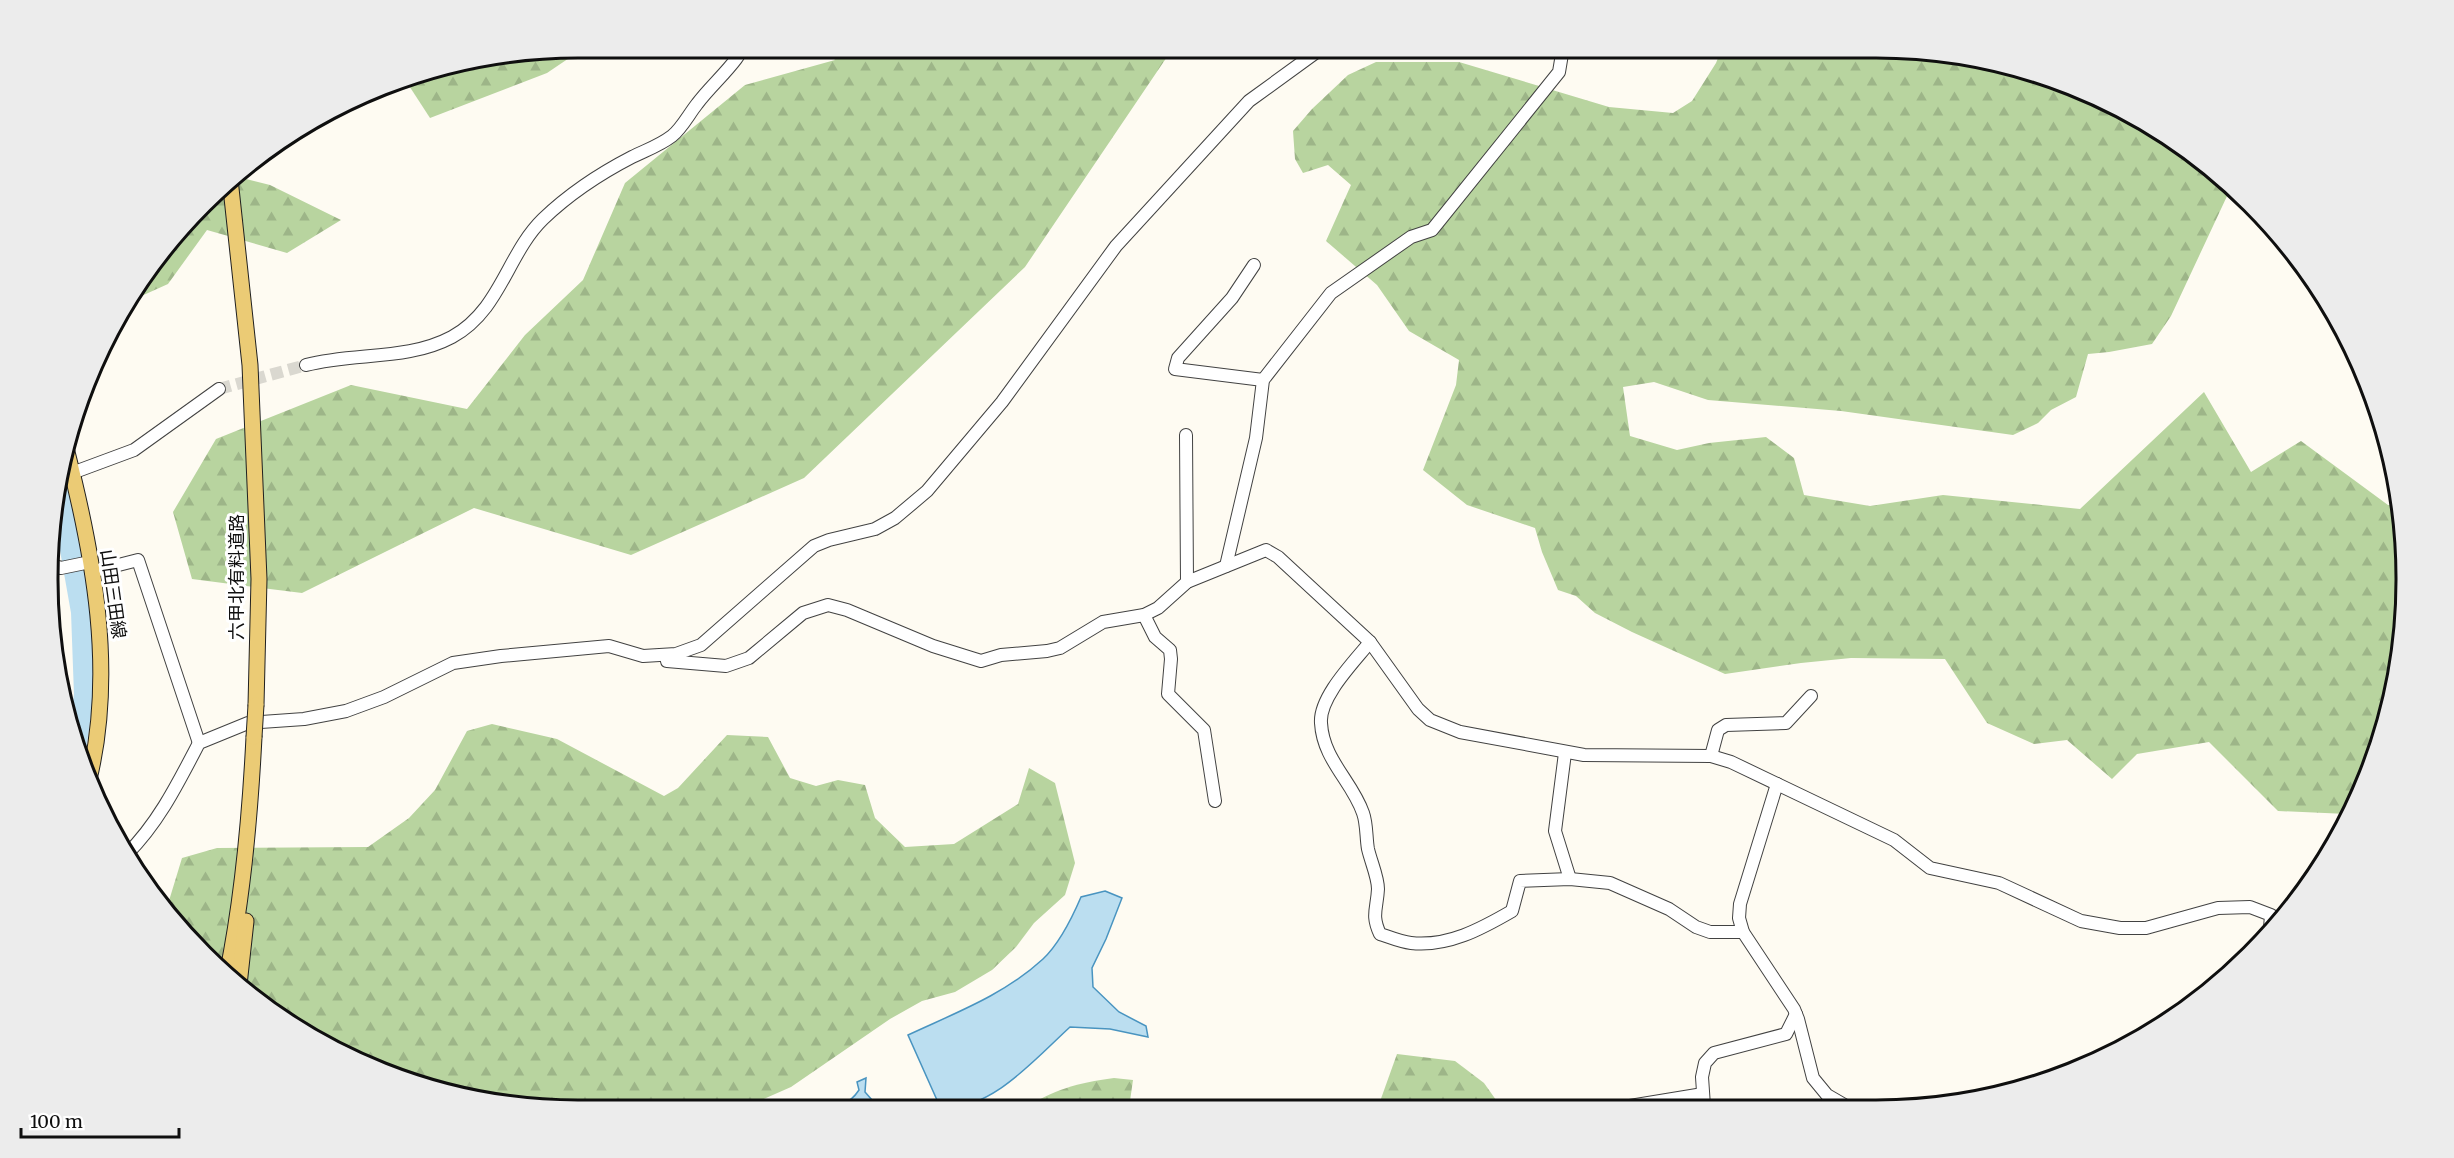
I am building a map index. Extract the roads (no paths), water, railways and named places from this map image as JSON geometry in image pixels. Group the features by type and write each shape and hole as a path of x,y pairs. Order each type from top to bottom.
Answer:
{"main road":[{"name":"六甲北有料道路","path":"229,964 238,913 251,792 255,737 259,579 250,364 231,192"},
{"name":"山田三田線","path":"71,468 91,567 100,627 102,669 100,720 92,762"},
{"path":"240,973 252,843 251,792"},
{"path":"223,958 238,913"}],"street":[{"path":"306,365 346,357 395,355 429,347 455,335 481,313 497,292 520,249 542,220 592,181 633,156 655,148 674,134 735,58"},
{"path":"133,848 163,811 199,743 248,723 304,718 346,711 384,697 453,663 609,646 643,656 676,654 701,645 814,546 875,529 895,518 927,491 1002,402 1116,246 1249,101 1308,58"},
{"path":"1226,566 1256,438 1263,380 1331,293 1411,237 1432,230 1559,72 1561,58"},
{"path":"1254,264 1232,298 1178,358 1175,369 1263,380"},
{"path":"72,473 134,450 219,388"},
{"path":"1186,435 1187,582"},
{"path":"666,655 667,662 726,666 749,658 803,613 828,605 847,610 933,646 981,661 1001,655 1060,648 1103,622 1144,615 1158,608 1187,582 1266,550 1278,557 1370,642 1418,709 1430,720 1460,732 1565,753 1711,756 1731,762 1894,840 1930,868 1999,883 2081,921 2120,928 2146,928 2218,908 2250,907 2271,916"},
{"path":"59,567 91,567 138,560 199,743"},
{"path":"1144,615 1155,637 1170,650 1168,694 1204,730 1215,801"},
{"path":"1370,642 1329,695 1323,707 1320,722 1333,765 1364,814 1368,849 1378,888 1373,919 1380,934 1410,943 1445,941 1482,929 1512,911 1520,881 1570,879 1610,882 1669,909 1696,927 1710,932 1743,932"},
{"path":"1711,756 1718,730 1726,725 1786,723 1811,696"},
{"path":"1565,753 1555,831 1570,879"},
{"path":"1777,784 1740,904 1739,918 1743,932 1796,1014 1813,1078 1827,1095 1836,1100"},
{"path":"1703,1100 1705,1063 1714,1053 1786,1034 1796,1014"}],"water":[{"path":"1105,891 1122,898 1092,968 1093,987 1119,1012 1146,1026 1148,1037 1110,1029 1070,1027 1012,1080 995,1092 980,1100 937,1100 908,1035 996,993 1028,972 1055,946 1070,922 1081,897"},
{"path":"866,1078 865,1092 872,1100 850,1100 859,1090 857,1082"}],"waterway":[{"path":"67,490 66,527 81,612 84,695 80,725"}],"tunnel":[{"path":"219,389 306,365"}]}
